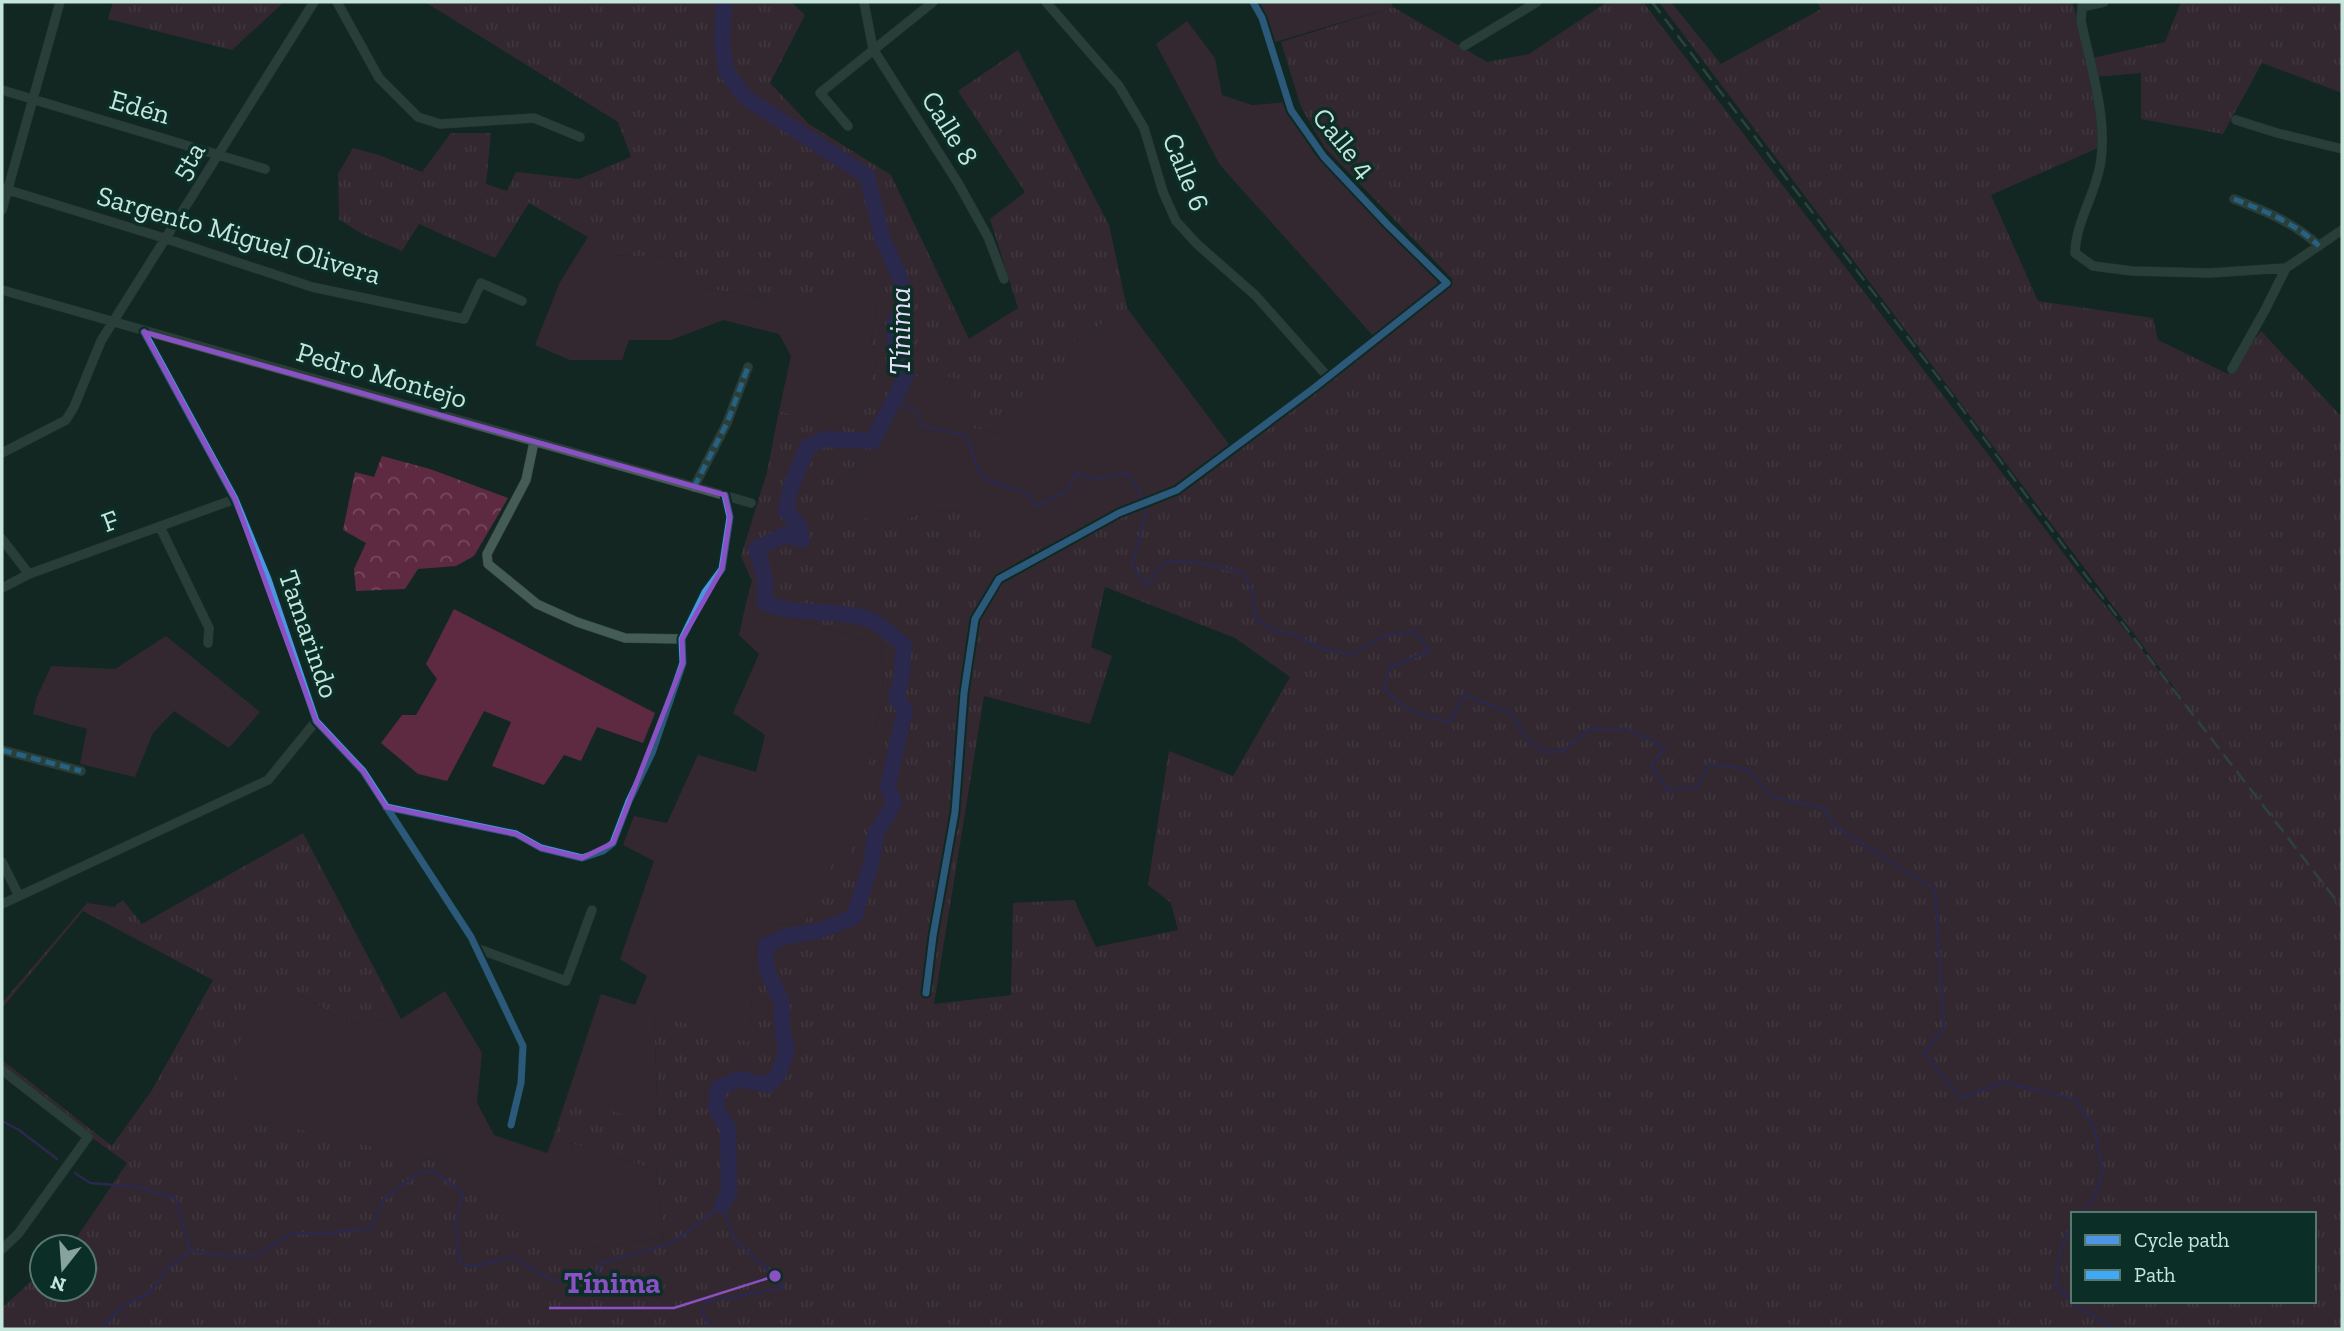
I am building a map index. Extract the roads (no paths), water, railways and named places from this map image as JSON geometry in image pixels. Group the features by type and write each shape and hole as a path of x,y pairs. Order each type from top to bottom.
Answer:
{"street":[{"path":"2,211 5,189 60,2"},
{"name":"5ta","path":"2,453 66,420 101,341 314,2"},
{"path":"337,2 379,78 418,117 440,124 534,118 580,137"},
{"name":"Calle 8","path":"864,2 873,49 958,183 988,237 1004,279"},
{"path":"848,126 820,93 933,2"},
{"name":"Calle 6","path":"1046,2 1119,86 1144,128 1163,192 1176,221 1196,244 1255,295 1328,377"},
{"name":"Calle 4","path":"1253,2 1262,18 1291,110 1324,156 1447,283 1328,377"},
{"path":"1464,46 1537,2"},
{"path":"2104,2 2082,7 2081,21 2104,135 2101,163 2076,237 2076,253 2093,266 2132,271 2208,273 2286,268"},
{"name":"Edén","path":"2,90 265,169"},
{"path":"2236,120 2342,149"},
{"name":"Sargento Miguel Olivera","path":"5,189 312,287 464,319 481,283 522,301"},
{"path":"2234,199 2272,214 2305,232 2319,246"},
{"path":"2232,369 2286,268 2342,230"},
{"name":"Pedro Montejo","path":"2,290 751,503"},
{"name":"Tamarindo","path":"144,332 235,499 268,579 316,721 363,771 476,948 523,1046 521,1083 511,1125"},
{"path":"694,487 727,423 748,367"},
{"path":"926,993 933,936 955,812 964,693 975,619 999,579 1119,513 1177,490 1328,377"},
{"path":"534,442 526,481 487,554 488,564 537,604 577,622 625,638 682,639"},
{"path":"386,807 516,834 541,848 582,858 603,851 613,843 652,752 683,663 682,639 702,599 722,569 730,517 725,495"},
{"name":"F","path":"2,588 29,574 235,499"},
{"path":"160,527 209,628 208,643"},
{"path":"2,539 29,574"},
{"path":"2,904 268,780 316,721"},
{"path":"2,750 81,771"},
{"path":"2,862 19,896"},
{"path":"476,948 566,981 592,911"},
{"path":"2,1070 88,1137 18,1234 2,1249"}],"waterway":[{"name":"Tínima","path":"722,1205 729,1192 728,1128 716,1109 718,1088 739,1079 768,1085 779,1073 787,1049 783,1036 781,1000 766,968 766,945 787,936 818,931 854,917 872,861 875,835 894,803 888,786 905,710 896,698 901,681 904,645 868,619 776,607 764,602 764,575 756,549 785,534 802,540 799,525 786,511 791,487 807,447 825,439 873,441 906,376 895,345 894,324 905,305 900,277 883,240 867,176 746,98 726,71 722,40 724,2"},
{"path":"894,398 919,413 920,425 967,436 983,478 1028,494 1036,506 1067,491 1076,473 1096,479 1127,473 1140,491 1142,501"},
{"path":"1144,507 1146,513 1132,565 1147,585 1166,563 1177,561 1243,573 1253,592 1255,617 1272,631 1290,633 1326,650 1353,654 1384,636 1414,631 1430,651 1390,667 1384,688 1413,711 1450,722 1464,695 1511,713 1528,740 1545,752 1563,751 1589,729 1627,729 1665,748 1651,765 1667,790 1697,787 1709,764 1747,769 1773,797 1823,808 1835,826 1935,890 1944,1028 1924,1053 1961,1098 2004,1082 2074,1099 2094,1127 2103,1171 2093,1199 2083,1212"},
{"path":"2,1121 19,1130 57,1159"},
{"path":"100,1329 124,1305 150,1293 166,1270 191,1251 228,1256 257,1255 293,1233 320,1234 371,1228 383,1200 418,1173 435,1171 463,1194 455,1225 460,1263 471,1267 512,1257 552,1280 594,1283 600,1264 672,1243 722,1205 735,1240 775,1276 783,1288 705,1302 702,1312 711,1329"},
{"path":"75,1173 90,1183 138,1187 175,1198 191,1251"},
{"path":"2071,1228 2062,1246 2056,1286 2071,1300"},
{"path":"2074,1303 2115,1329"}],"railway":[{"path":"1652,2 2083,572 2342,908"}],"place":[{"name":"Tínima","path":"775,1276"}]}
